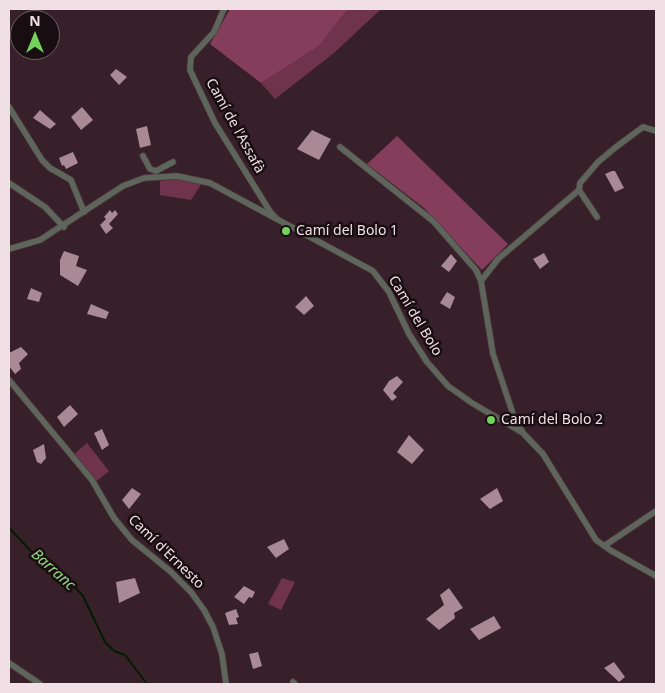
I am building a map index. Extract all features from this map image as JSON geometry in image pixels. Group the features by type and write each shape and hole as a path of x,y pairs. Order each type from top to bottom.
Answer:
{"street":[{"name":"Camí de l'Assafà","path":"224,9 214,32 190,57 190,70 215,123 271,213 286,227"},
{"path":"9,107 42,160 50,168 71,180 84,212"},
{"path":"481,281 498,259 579,190 580,183 598,162 643,127 656,131"},
{"path":"340,147 433,221 476,270 481,281 493,354 516,423 523,433"},
{"path":"143,156 150,169 156,171"},
{"path":"9,248 40,240 64,227 123,186 146,177 173,162"},
{"path":"146,177 177,176 210,183 286,227"},
{"path":"9,183 45,207 64,227"},
{"path":"579,190 597,217"},
{"name":"Camí del Bolo","path":"286,227 357,261 373,271 389,292 409,334 427,362 448,386 472,403 523,433 543,454 596,540 656,576"},
{"name":"Camí d'Ernesto","path":"9,380 92,480 114,518 132,540 170,571 191,592 204,610 213,626 222,654 226,684"},
{"path":"604,546 656,511"},
{"path":"9,663 40,684"}],"shaded area":[{"path":"230,9 348,9 319,46 261,83 210,44"},
{"path":"348,9 381,9 334,53 275,99 261,83 319,46"},
{"path":"397,136 508,244 482,270 424,208 367,164"},
{"path":"187,179 202,183 191,200 160,195 160,181"},
{"path":"87,443 109,471 97,481 74,454"},
{"path":"282,578 295,582 281,610 268,604"}],"building":[{"path":"116,69 127,77 119,85 110,75"},
{"path":"82,107 93,120 81,130 71,117"},
{"path":"40,110 56,124 50,129 33,118"},
{"path":"147,126 151,145 140,148 136,129"},
{"path":"312,130 331,139 319,160 297,149"},
{"path":"73,152 78,163 66,169 64,165 62,166 59,158"},
{"path":"615,171 624,188 615,192 605,174"},
{"path":"110,210 112,213 115,210 118,214 109,224 113,228 106,234 100,225 106,219 104,217"},
{"path":"64,251 79,256 76,266 87,270 78,286 60,275 60,260"},
{"path":"544,253 549,262 540,269 533,259"},
{"path":"451,254 457,261 449,272 441,266"},
{"path":"31,288 42,293 39,302 27,299"},
{"path":"447,292 455,297 450,309 440,303"},
{"path":"306,296 314,306 304,315 295,307"},
{"path":"91,304 109,312 106,319 87,314"},
{"path":"21,347 28,354 19,363 21,369 15,374 9,366 9,353"},
{"path":"397,376 403,382 393,393 397,397 392,401 383,390 389,381"},
{"path":"70,405 78,414 64,427 57,417"},
{"path":"102,429 109,445 102,450 94,433"},
{"path":"409,435 424,450 412,464 397,452"},
{"path":"44,444 46,458 41,464 37,462 33,450"},
{"path":"132,488 141,494 129,509 122,500"},
{"path":"497,488 503,501 490,509 480,499"},
{"path":"284,539 289,549 276,558 267,547"},
{"path":"135,578 140,593 119,603 116,582"},
{"path":"244,586 255,592 252,598 249,597 244,604 234,597"},
{"path":"449,588 463,608 454,613 455,618 439,630 426,619 444,605 440,595"},
{"path":"236,609 239,617 236,618 238,624 229,625 225,613"},
{"path":"494,616 501,628 479,640 470,629"},
{"path":"258,652 262,666 253,669 249,654"},
{"path":"614,662 625,677 619,682 604,668"}],"waterway":[{"name":"Barranc","path":"9,528 55,576 74,586 83,596 105,642 114,651 125,655 147,684"}],"place":[{"name":"Camí del Bolo 1","path":"286,231"},
{"name":"Camí del Bolo 2","path":"491,420"}]}
